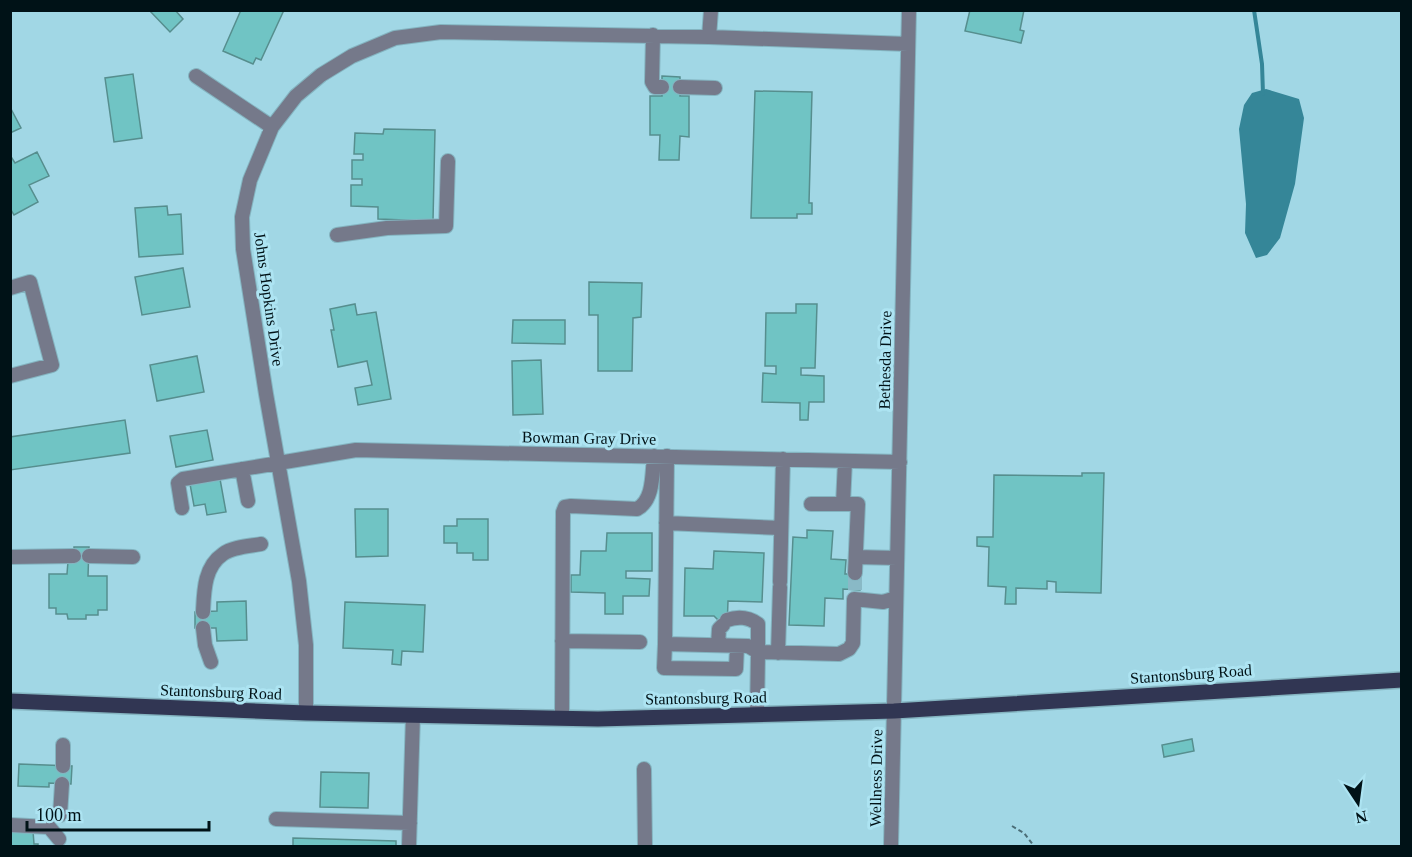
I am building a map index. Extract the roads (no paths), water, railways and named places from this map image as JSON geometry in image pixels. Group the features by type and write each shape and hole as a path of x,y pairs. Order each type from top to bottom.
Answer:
{"main road":[{"name":"Stantonsburg Road","path":"10,701 306,713 562,718 894,711 1009,702 1401,680"}],"street":[{"path":"710,36 711,10"},
{"name":"Bethesda Drive","path":"894,711 909,10"},
{"name":"Johns Hopkins Drive","path":"306,713 306,645 299,580 243,249 242,217 250,180 272,127 296,96 321,75 352,56 395,38 441,32 710,36 908,44"},
{"path":"653,35 652,82 656,87 662,87"},
{"path":"196,76 272,127"},
{"path":"680,87 716,88"},
{"path":"337,235 387,228 446,226 448,161"},
{"path":"10,288 30,282 52,365 10,376"},
{"name":"Bowman Gray Drive","path":"182,508 178,483 183,479 356,450 900,462"},
{"path":"660,456 666,523 664,668 736,669 737,646"},
{"path":"562,718 563,513 565,507 637,509 643,506 649,496 660,456"},
{"path":"778,652 783,459"},
{"path":"843,504 845,461"},
{"path":"242,469 248,501"},
{"path":"811,504 858,504 855,573"},
{"path":"666,523 781,528"},
{"path":"203,612 204,587 210,567 224,553 261,544"},
{"path":"10,557 74,556"},
{"path":"89,556 133,557"},
{"path":"856,557 897,558"},
{"path":"665,644 748,646 758,652 839,654 849,649 853,643 855,594 883,602 896,598"},
{"path":"718,645 719,629 725,622 734,618 746,618 758,624 757,715"},
{"path":"203,628 205,645 211,662"},
{"path":"562,641 640,642"},
{"name":"Wellness Drive","path":"891,846 894,711"},
{"path":"409,846 413,715"},
{"path":"63,745 63,766"},
{"path":"644,769 645,846"},
{"path":"60,815 62,784"},
{"path":"276,819 410,823"},
{"path":"10,825 49,827 60,839"}],"water":[{"path":"1266,89 1299,99 1304,118 1295,184 1280,238 1267,255 1256,258 1245,233 1246,204 1239,129 1244,105 1252,93"}],"waterway":[{"path":"1254,10 1262,64 1263,94"}],"tunnel":[{"path":"855,573 855,590"}]}
